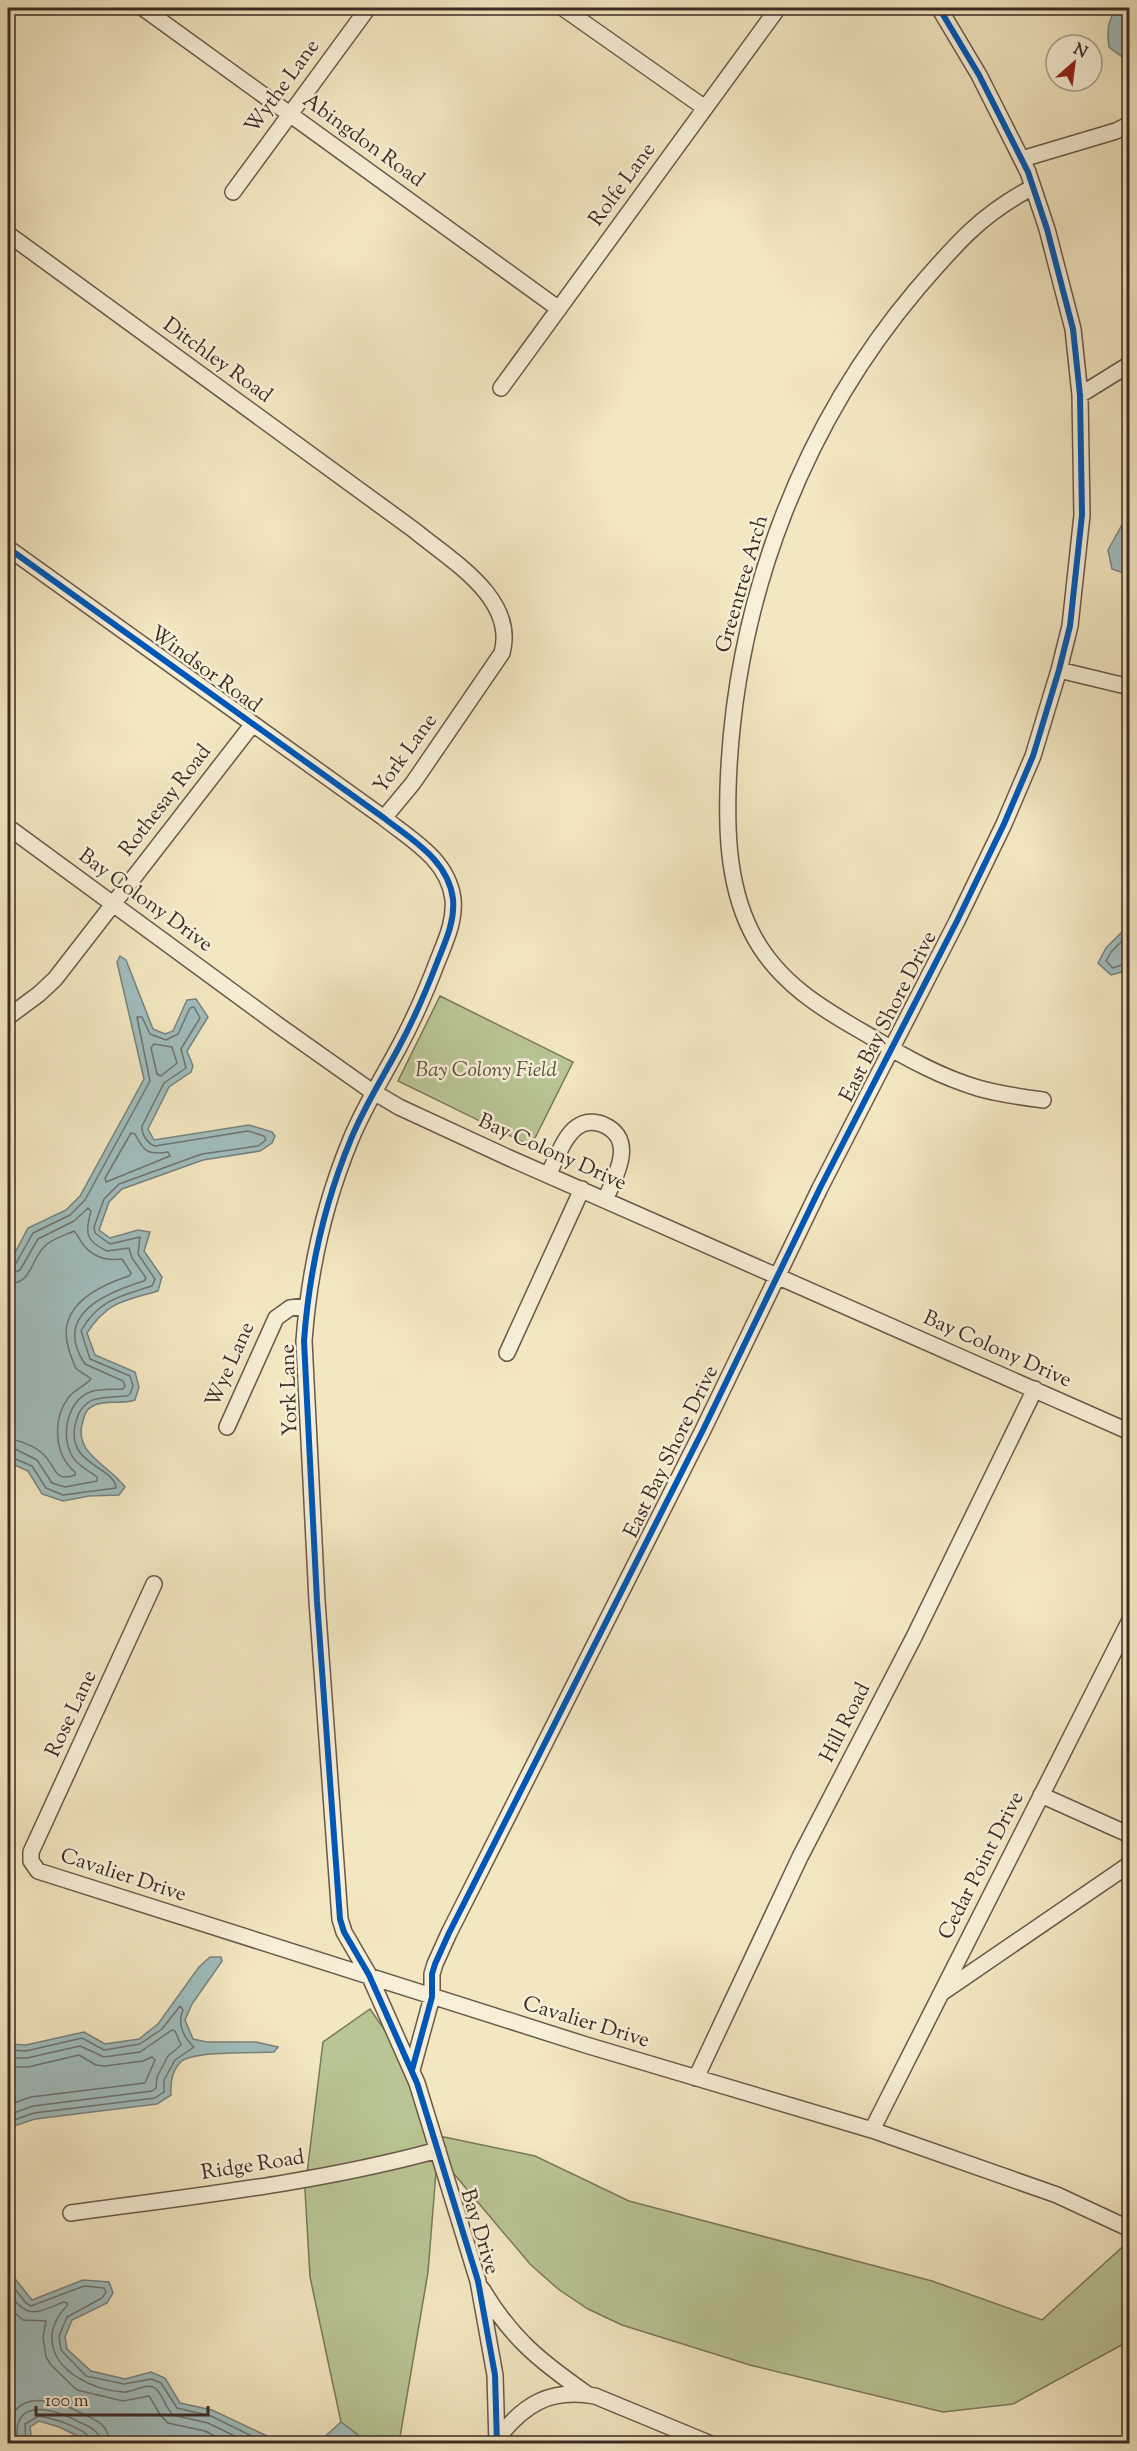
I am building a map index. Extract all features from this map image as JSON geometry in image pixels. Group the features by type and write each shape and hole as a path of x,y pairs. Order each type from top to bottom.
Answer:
{"street":[{"name":"Abingdon Road","path":"143,8 559,309"},
{"name":"Wythe Lane","path":"233,192 368,8"},
{"path":"563,8 705,108"},
{"name":"Rolfe Lane","path":"501,388 778,8"},
{"name":"East Bay Shore Drive","path":"432,1996 432,1974 449,1933 703,1430 890,1048 957,921 1004,824 1033,756 1059,670 1070,626 1082,515 1080,395 1073,329 1033,187 1022,159 979,75 939,8"},
{"path":"1022,159 1116,131 1130,124"},
{"name":"Greentree Arch","path":"1033,187 1002,204 962,238 899,311 846,387 809,455 786,508 754,605 744,647 730,745 728,784 731,862 744,916 766,957 801,994 820,1008 922,1066 969,1085 1042,1100"},
{"name":"Ditchley Road","path":"8,234 402,521"},
{"path":"1080,395 1130,364"},
{"name":"York Lane","path":"369,1975 344,1932 340,1919 335,1872 316,1601 304,1341 306,1306 319,1239 336,1178 356,1126 400,1045 430,982 453,913 450,888 438,863 384,818 413,783 497,663 505,642 503,622 487,594 475,580 402,521"},
{"name":"Windsor Road","path":"8,548 384,818"},
{"path":"1059,670 1130,687"},
{"name":"Rothesay Road","path":"8,1017 55,979 252,724"},
{"name":"Bay Colony Drive","path":"8,827 374,1092 399,1107 1130,1432"},
{"path":"548,1175 571,1133 586,1123 603,1124 617,1136 622,1151 617,1172 605,1200"},
{"path":"507,1353 582,1189"},
{"name":"Wye Lane","path":"227,1427 276,1318 290,1308 306,1306"},
{"name":"Hill Road","path":"696,2078 801,1857 914,1636 1035,1389"},
{"name":"Rose Lane","path":"31,1861 31,1852 154,1584"},
{"name":"Cedar Point Drive","path":"872,2130 1130,1620"},
{"path":"1041,1795 1130,1835"},
{"name":"Cavalier Drive","path":"31,1861 38,1871 69,1881 696,2078 872,2130 1057,2195 1128,2226"},
{"path":"940,1994 1130,1864"},
{"name":"Bay Drive","path":"369,1975 412,2070 478,2281 495,2375 497,2441"},
{"path":"412,2070 432,1996"},
{"name":"Ridge Road","path":"71,2213 339,2174 438,2150"},
{"path":"478,2281 507,2326 532,2354 589,2395 711,2444"},
{"path":"497,2441 517,2415 537,2402 566,2394 589,2395"}],"green space":[{"name":"Bay Colony Field","path":"440,996 573,1062 531,1146 398,1081"},
{"path":"370,2009 391,2039 404,2065 425,2133 535,2156 629,2201 932,2281 1042,2320 1129,2241 1129,2341 1013,2404 943,2412 750,2365 622,2325 588,2309 558,2289 530,2264 454,2174 436,2172 428,2272 399,2443 358,2443 358,2435 341,2422 310,2277 305,2190 323,2042"}],"water":[{"path":"1118,8 1129,8 1129,62 1109,47 1109,26"},
{"path":"1123,523 1129,527 1129,575 1112,569 1108,550"},
{"path":"1129,925 1129,966 1125,971 1111,975 1098,963 1106,948"},
{"path":"120,956 126,960 153,1029 165,1034 173,1031 187,1000 196,999 208,1017 187,1051 193,1066 191,1072 169,1087 148,1129 154,1140 249,1125 272,1132 275,1136 272,1143 260,1151 203,1160 122,1189 109,1202 99,1230 110,1238 138,1230 150,1232 144,1251 162,1277 158,1291 126,1300 110,1308 102,1314 87,1333 95,1355 135,1372 139,1387 135,1400 102,1403 89,1409 84,1416 81,1432 87,1450 125,1487 119,1495 89,1496 63,1501 42,1494 28,1471 8,1462 8,1266 28,1228 66,1210 80,1196 144,1079 117,962"},
{"path":"210,1957 221,1957 222,1961 192,2004 185,2020 193,2039 207,2042 256,2042 278,2047 274,2052 212,2054 182,2061 174,2072 171,2095 157,2104 35,2119 8,2128 8,2044 26,2045 84,2032 105,2044 139,2039 158,2024 199,1967"},
{"path":"8,2270 32,2300 83,2280 109,2282 113,2293 107,2303 72,2320 65,2337 67,2349 91,2371 125,2379 151,2372 165,2378 180,2403 212,2410 282,2443 92,2443 59,2427 39,2421 30,2427 32,2443 9,2443"},
{"path":"341,2422 358,2435 358,2443 318,2443"}],"cycle path":[{"path":"412,2070 432,1997 432,1974 449,1933 703,1430 820,1188 957,921 1004,824 1033,756 1059,670 1070,626 1082,515 1080,395 1073,329 1047,229 1028,172 979,75 939,8"},
{"path":"8,548 406,834 436,862 450,885 453,915 444,945 410,1026 356,1127 333,1188 314,1264 304,1341 317,1601 340,1919 344,1932 369,1975 417,2083 478,2281 495,2375 497,2444"}]}
